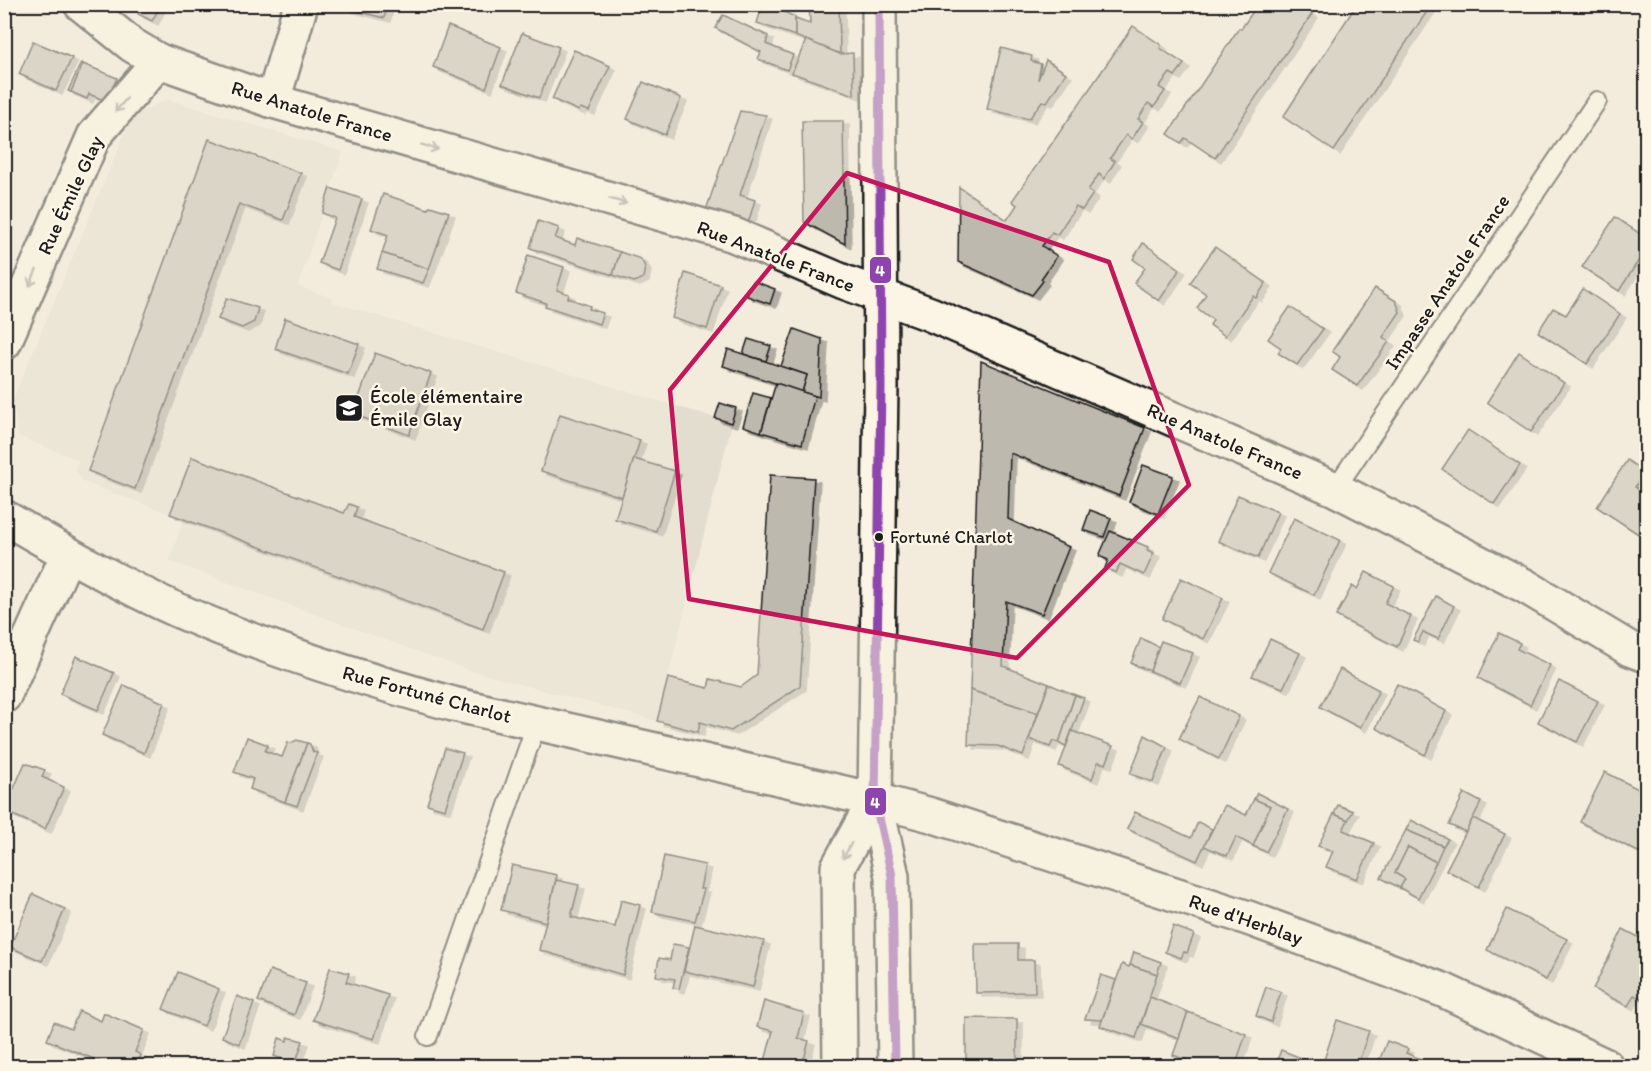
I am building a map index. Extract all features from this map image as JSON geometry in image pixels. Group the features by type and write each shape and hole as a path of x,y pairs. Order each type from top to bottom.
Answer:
{"street":[{"name":"Rue Anatole France","path":"81,4 132,45 159,61 273,101 734,235 881,297 930,314 1335,489 1525,586 1630,649 1647,655"},
{"path":"273,101 301,4"},
{"path":"879,4 880,520 875,800 892,876 895,1066"},
{"name":"Rue Émile Glay","path":"4,343 94,136 159,61"},
{"name":"Rue Fortuné Charlot","path":"4,517 68,554 176,609 296,656 384,685 453,704 875,800"},
{"path":"4,696 68,554"},
{"path":"840,1066 838,867 875,800"},
{"name":"Rue d'Herblay","path":"875,800 931,815 1248,918 1443,990 1606,1066"}],"lane":[{"name":"Impasse Anatole France","path":"1335,489 1597,101"},
{"path":"428,1036 537,722"}],"highlighted area":[{"path":"847,173 1109,262 1189,485 1017,658 689,599 670,390"}],"shaded area":[{"name":"École élémentaire Émile Glay","path":"167,99 343,152 298,286 332,298 332,302 732,423 657,721 471,671 169,561 184,519 83,482 75,470 78,460 18,436 13,399 132,116"}],"building":[{"path":"143,4 161,4 152,21 138,14"},
{"path":"346,4 388,4 384,18 345,8"},
{"path":"763,4 795,17 795,36 757,23"},
{"path":"809,4 839,4 840,54 795,36 795,19 810,24"},
{"path":"1258,4 1273,4 1279,9 1282,4 1297,4 1312,14 1215,158 1185,138 1181,143 1168,134 1239,28 1241,29"},
{"path":"1357,4 1432,4 1334,151 1283,117"},
{"path":"723,15 768,36 766,44 793,55 787,70 758,59 761,52 715,28"},
{"path":"448,26 501,47 486,88 433,67"},
{"path":"1133,26 1184,64 1175,76 1170,73 1159,87 1165,91 1154,107 1148,103 1138,119 1143,122 1132,139 1126,135 1110,158 1115,161 1104,179 1099,174 1088,190 1093,194 1082,210 1076,206 1057,235 1052,232 1042,246 1057,256 1041,279 1043,281 1032,295 958,262 959,187 1007,220 1017,205 1012,201"},
{"path":"522,33 559,47 539,98 502,84"},
{"path":"806,40 840,54 853,53 854,95 792,73"},
{"path":"33,41 72,58 56,91 19,74"},
{"path":"1001,48 1032,56 1031,61 1041,64 1038,80 1046,60 1066,73 1047,102 1042,101 1029,119 987,109"},
{"path":"574,50 610,66 589,111 580,108 579,111 552,99"},
{"path":"81,63 83,64 71,92 68,91"},
{"path":"83,64 117,78 106,101 89,94 87,99 71,92"},
{"path":"643,82 681,98 665,135 627,119"},
{"path":"740,111 766,115 740,195 755,200 747,227 706,210"},
{"path":"802,121 843,121 845,244 804,222"},
{"path":"209,139 301,173 283,220 239,204 135,489 88,471"},
{"path":"330,188 362,199 338,270 319,263 335,218 322,213"},
{"path":"383,194 428,209 430,206 449,212 429,269 382,253 388,235 371,229"},
{"path":"1615,217 1646,238 1646,249 1619,291 1582,267"},
{"path":"538,221 559,228 555,238 575,245 577,238 620,252 613,275 530,248"},
{"path":"1143,243 1180,269 1159,301 1134,283 1145,268 1133,259"},
{"path":"1215,247 1266,283 1256,298 1253,296 1225,336 1210,325 1213,320 1197,308 1206,294 1190,283"},
{"path":"620,252 641,259 645,267 643,278 634,282 613,275"},
{"path":"382,253 429,269 423,283 377,269"},
{"path":"528,255 564,267 557,290 569,294 568,298 590,306 589,309 603,313 599,324 545,306 546,303 516,293"},
{"path":"685,273 721,285 707,329 672,318"},
{"path":"753,281 775,289 770,304 747,296"},
{"path":"1375,288 1396,301 1400,312 1383,337 1389,342 1357,386 1332,370 1340,357 1332,351"},
{"path":"1583,289 1620,314 1587,364 1538,332 1553,308 1566,315"},
{"path":"227,298 258,308 254,322 242,328 218,319"},
{"path":"1290,307 1323,329 1297,365 1278,353 1281,348 1268,339"},
{"path":"285,318 359,344 348,374 275,349"},
{"path":"794,329 822,339 819,397 802,392 807,375 781,366"},
{"path":"748,339 771,346 766,361 743,354"},
{"path":"728,349 807,375 802,392 723,366"},
{"path":"1519,352 1564,383 1531,432 1487,402"},
{"path":"375,353 431,373 409,435 353,414"},
{"path":"981,361 1145,428 1119,496 1010,453 1008,519 1069,547 1042,614 1006,601 1003,666 1049,684 1038,713 970,690"},
{"path":"776,383 815,396 802,444 761,432"},
{"path":"753,393 771,398 761,432 743,426"},
{"path":"720,403 736,408 731,423 715,418"},
{"path":"560,414 640,440 622,497 541,471"},
{"path":"1468,430 1520,465 1494,504 1442,469"},
{"path":"192,457 344,513 349,504 357,507 354,517 504,572 483,629 170,514"},
{"path":"634,459 675,471 656,531 615,519"},
{"path":"1627,460 1644,472 1635,487 1646,494 1646,539 1597,507"},
{"path":"1143,465 1173,476 1158,514 1129,502"},
{"path":"770,475 814,478 800,686 731,731 700,722 698,732 657,721 668,678 708,688 710,679 741,687 757,675"},
{"path":"1238,495 1278,512 1258,558 1218,541"},
{"path":"1090,510 1111,518 1104,537 1083,530"},
{"path":"1294,518 1340,540 1314,595 1268,573"},
{"path":"1110,531 1148,547 1147,550 1154,553 1144,575 1120,564 1116,573 1105,568 1108,560 1099,556"},
{"path":"1366,572 1394,586 1385,603 1411,616 1397,647 1336,616 1352,586 1357,589"},
{"path":"1181,578 1223,598 1203,639 1162,619"},
{"path":"1436,596 1454,606 1438,639 1423,632 1418,642 1413,640"},
{"path":"1499,633 1520,643 1517,649 1550,665 1530,705 1478,678"},
{"path":"1141,638 1159,647 1150,671 1131,663"},
{"path":"1270,639 1300,653 1283,688 1252,676"},
{"path":"1161,641 1193,653 1180,683 1150,671"},
{"path":"76,656 114,673 98,710 60,694"},
{"path":"1340,669 1379,690 1360,728 1320,707"},
{"path":"1559,681 1598,701 1577,742 1538,722"},
{"path":"1049,684 1075,695 1059,743 1053,741 1050,747 1029,739"},
{"path":"1397,684 1446,711 1425,755 1376,728"},
{"path":"124,685 164,703 144,753 102,735"},
{"path":"970,690 1038,713 1023,756 998,746 968,745"},
{"path":"1075,695 1084,698 1066,746 1059,743"},
{"path":"1200,697 1239,716 1219,759 1179,739"},
{"path":"1072,731 1113,746 1106,764 1098,762 1092,779 1059,766"},
{"path":"1145,735 1167,747 1153,782 1130,774"},
{"path":"247,737 268,745 265,751 282,757 288,742 297,740 307,743 285,802 250,789 253,779 234,772"},
{"path":"307,743 310,744 313,752 317,753 297,806 285,802"},
{"path":"445,748 463,753 445,809 427,804"},
{"path":"25,763 45,770 42,777 64,787 45,829 4,811"},
{"path":"1605,772 1646,793 1646,840 1640,853 1580,822"},
{"path":"1257,793 1288,809 1266,852 1253,846 1270,806 1254,799"},
{"path":"1464,793 1481,802 1466,832 1449,825"},
{"path":"1254,799 1270,806 1253,846 1236,837 1227,856 1204,846 1225,805 1246,815"},
{"path":"1338,805 1353,811 1348,820 1334,814"},
{"path":"1135,812 1191,838 1198,822 1212,829 1197,861 1127,829"},
{"path":"1334,814 1348,820 1343,830 1374,843 1357,879 1326,867 1333,851 1318,846"},
{"path":"1473,818 1505,834 1479,887 1446,870"},
{"path":"1411,820 1448,839 1443,846 1406,830"},
{"path":"1406,830 1443,846 1436,862 1408,847 1395,873 1405,879 1400,888 1381,878"},
{"path":"1408,847 1436,862 1418,898 1400,888 1405,879 1395,873"},
{"path":"664,856 705,865 700,889 704,889 695,921 652,912"},
{"path":"512,865 557,875 546,922 501,910"},
{"path":"556,880 579,885 571,917 615,927 621,900 640,905 623,975 539,950"},
{"path":"33,894 65,909 42,961 10,947"},
{"path":"1507,909 1567,939 1546,980 1487,950"},
{"path":"695,925 764,941 753,987 684,971"},
{"path":"1173,926 1194,934 1187,953 1184,952 1181,958 1165,952"},
{"path":"1623,929 1646,941 1646,1001 1634,995 1628,1006 1593,989"},
{"path":"673,944 689,947 679,989 673,988 675,979 656,976 659,958 670,960"},
{"path":"975,944 1018,944 1018,960 1034,960 1035,992 976,993"},
{"path":"1134,952 1161,962 1157,974 1130,965"},
{"path":"1122,964 1157,974 1136,1038 1100,1026"},
{"path":"330,968 349,973 346,982 388,995 374,1039 313,1020"},
{"path":"270,970 306,983 294,1015 258,1001"},
{"path":"178,972 219,989 204,1026 163,1009"},
{"path":"1101,975 1116,980 1102,1020 1085,1019"},
{"path":"1266,987 1281,992 1271,1022 1256,1016"},
{"path":"237,996 254,1003 239,1044 222,1037"},
{"path":"1150,997 1188,1012 1179,1038 1141,1024"},
{"path":"764,1001 804,1013 798,1038 809,1041 802,1066 778,1066 765,1061 773,1031 757,1027"},
{"path":"79,1011 101,1021 104,1013 144,1030 135,1052 141,1055 136,1066 111,1066 47,1040 54,1022 71,1029"},
{"path":"1188,1012 1246,1034 1235,1066 1202,1066 1173,1055"},
{"path":"966,1018 1017,1019 1017,1066 966,1066"},
{"path":"1337,1020 1369,1031 1357,1066 1322,1066"},
{"path":"288,1037 303,1041 295,1064 274,1056 279,1038 287,1041"},
{"path":"1387,1041 1408,1049 1406,1053 1423,1060 1421,1066 1377,1066"},
{"path":"1281,1050 1321,1066 1275,1066"}],"transit line":[{"name":"4","path":"879,4 881,386 875,800 892,876 895,1066"}],"place":[{"name":"École élémentaire Émile Glay","path":"349,408"},
{"name":"Fortuné Charlot","path":"879,537"}]}
